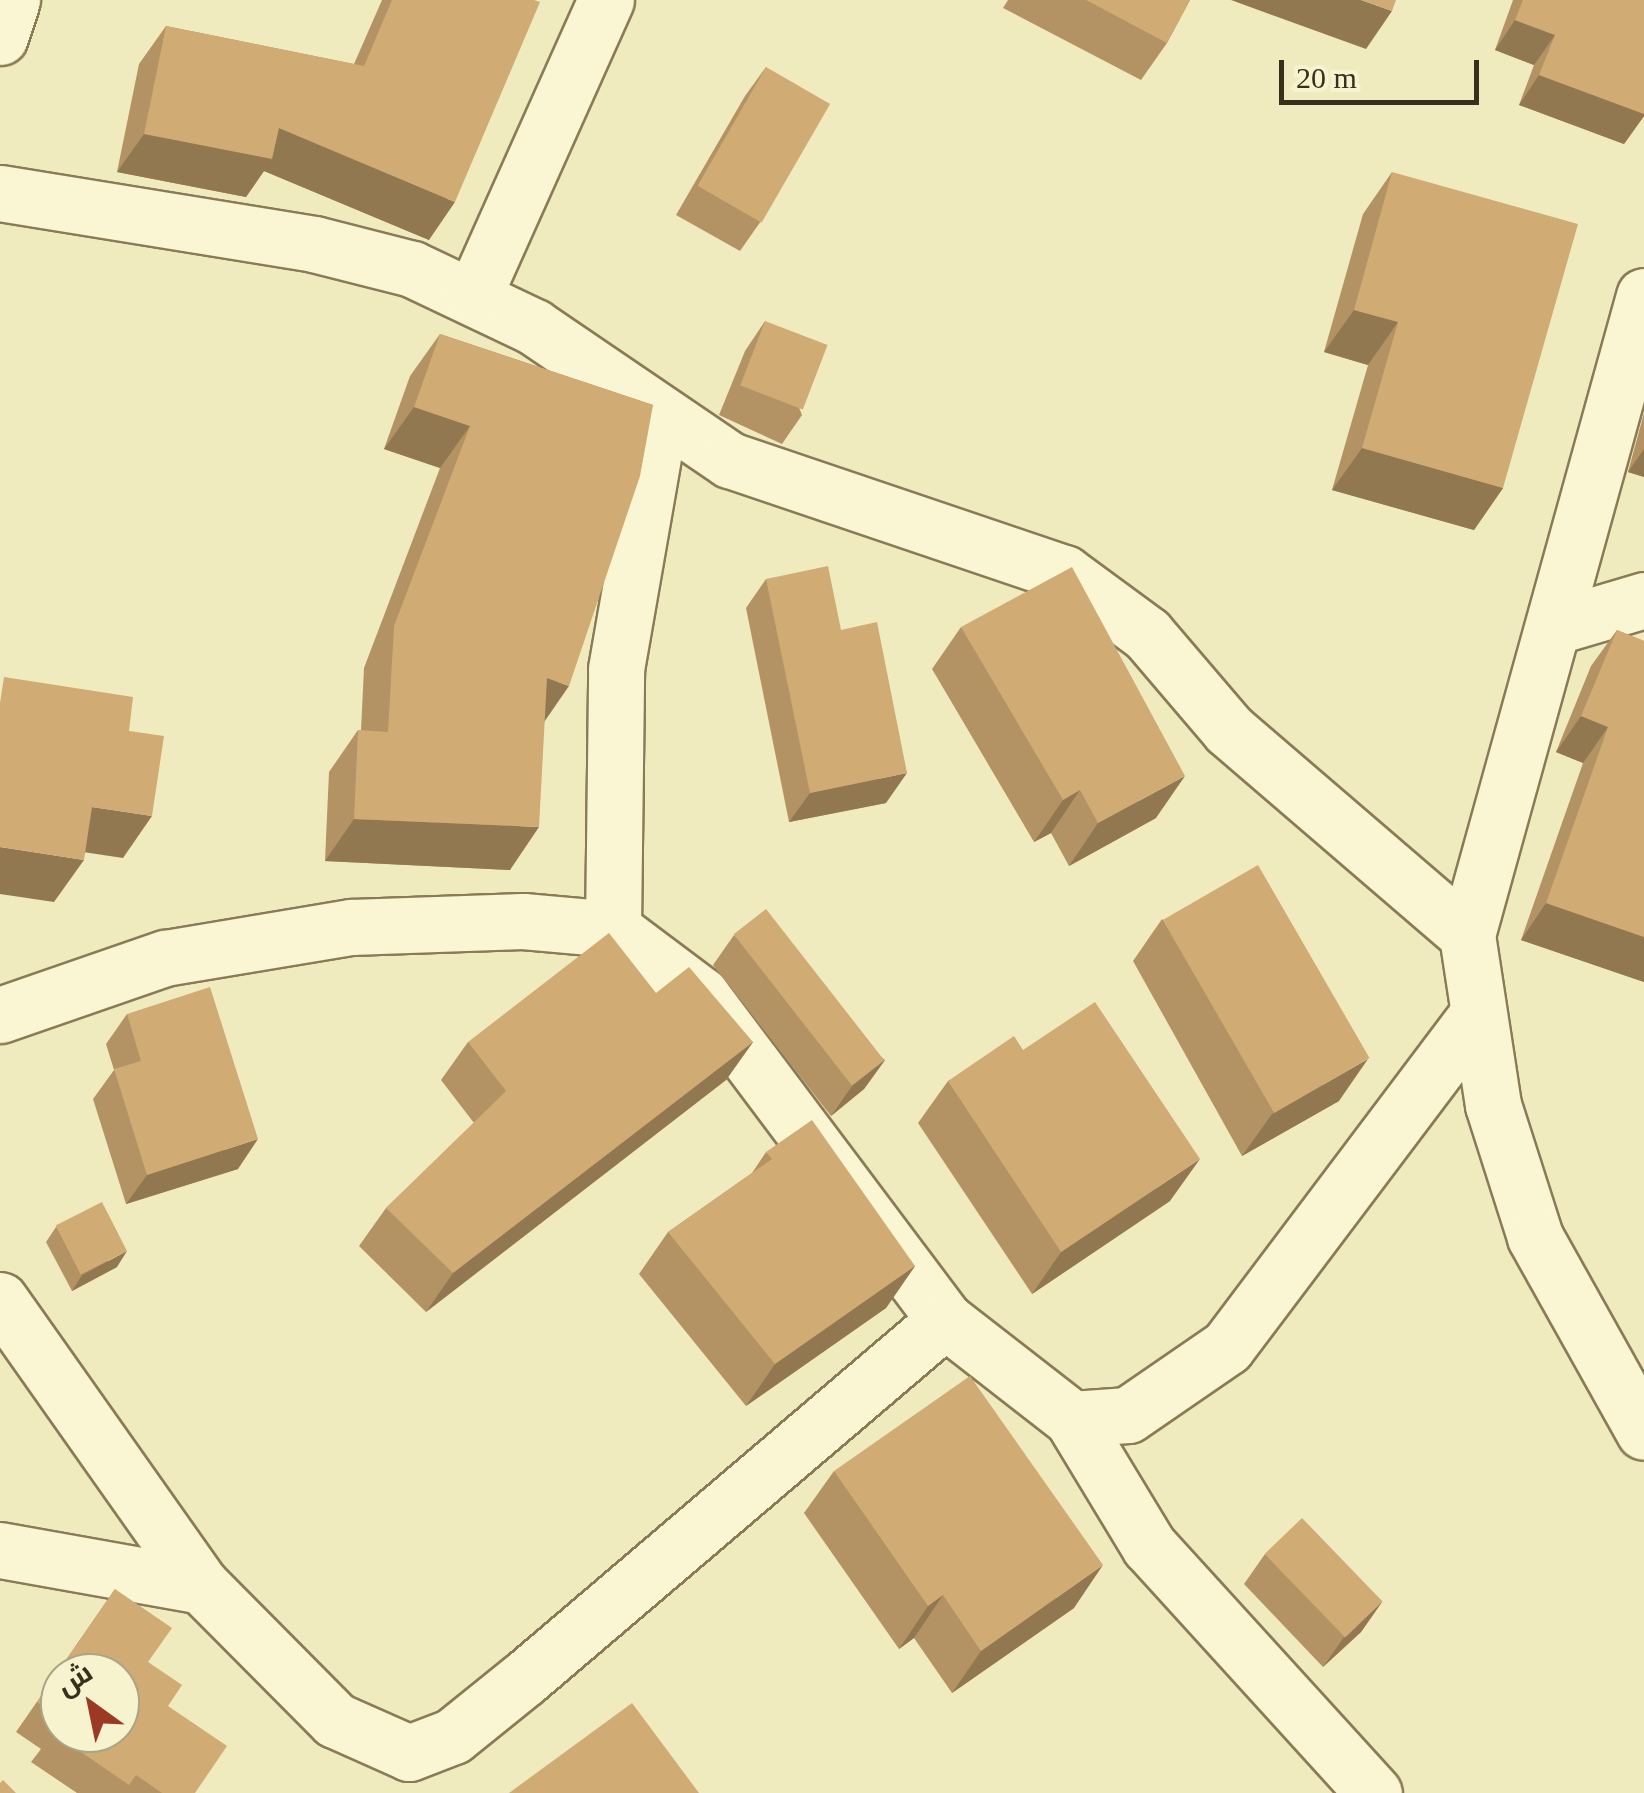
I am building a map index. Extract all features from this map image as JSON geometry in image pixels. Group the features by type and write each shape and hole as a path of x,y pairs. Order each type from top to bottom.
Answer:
{"street":[{"path":"0,37 12,0"},
{"path":"474,295 606,0"},
{"path":"0,192 314,244 474,295 730,460 1064,573 1106,598 1229,730 1467,935"},
{"path":"1644,296 1467,935 1476,1017 1534,1237 1644,1432"},
{"path":"613,929 616,669 660,418"},
{"path":"1553,628 1644,600"},
{"path":"0,1015 164,958 352,928 523,921 613,929 701,995 945,1320 1072,1419 1149,1546 1374,1793"},
{"path":"1072,1419 1128,1416 1227,1348 1476,1017"},
{"path":"0,1300 202,1586 335,1720 410,1753 453,1736 525,1678 945,1320"},
{"path":"0,1550 202,1586"}],"building":[{"path":"392,0 540,2 455,202 279,128 272,159 144,134 166,26 364,66"},
{"path":"1086,0 1190,0 1167,43"},
{"path":"1361,0 1396,0 1392,11"},
{"path":"1523,0 1644,0 1644,114 1539,75 1555,35 1515,20"},
{"path":"766,67 830,104 762,223 698,186"},
{"path":"1392,172 1578,224 1503,488 1362,448 1398,322 1354,310"},
{"path":"765,321 828,345 803,409 740,385"},
{"path":"440,334 653,405 640,476 569,686 547,678 539,827 354,819 358,730 388,732 394,626 470,426 414,407"},
{"path":"828,566 841,630 877,622 907,773 810,793 766,579"},
{"path":"1072,567 1185,776 1098,823 1080,790 1063,800 961,627"},
{"path":"1617,630 1644,641 1644,937 1546,903 1608,727 1581,716"},
{"path":"4,677 133,697 129,731 164,736 152,816 92,807 84,860 0,847 0,703"},
{"path":"1258,865 1370,1058 1274,1113 1163,920"},
{"path":"766,909 884,1060 852,1086 734,934"},
{"path":"609,933 656,993 689,967 753,1042 453,1273 386,1208 506,1091 468,1042"},
{"path":"210,987 258,1139 147,1175 114,1069 141,1061 127,1014"},
{"path":"1095,1002 1200,1159 1061,1252 948,1081 1014,1036 1023,1050"},
{"path":"812,1120 915,1266 775,1364 668,1232 772,1159 766,1152"},
{"path":"102,1202 127,1251 81,1275 56,1226"},
{"path":"970,1376 1103,1565 981,1651 943,1595 928,1606 834,1471"},
{"path":"1302,1518 1383,1601 1345,1638 1265,1554"},
{"path":"115,1589 172,1628 148,1662 182,1685 168,1706 227,1746 195,1793 162,1793 136,1775 129,1785 83,1753 140,1753 140,1653 71,1653"},
{"path":"632,1703 699,1793 509,1793"},
{"path":"3,1780 16,1793 0,1793"}]}
